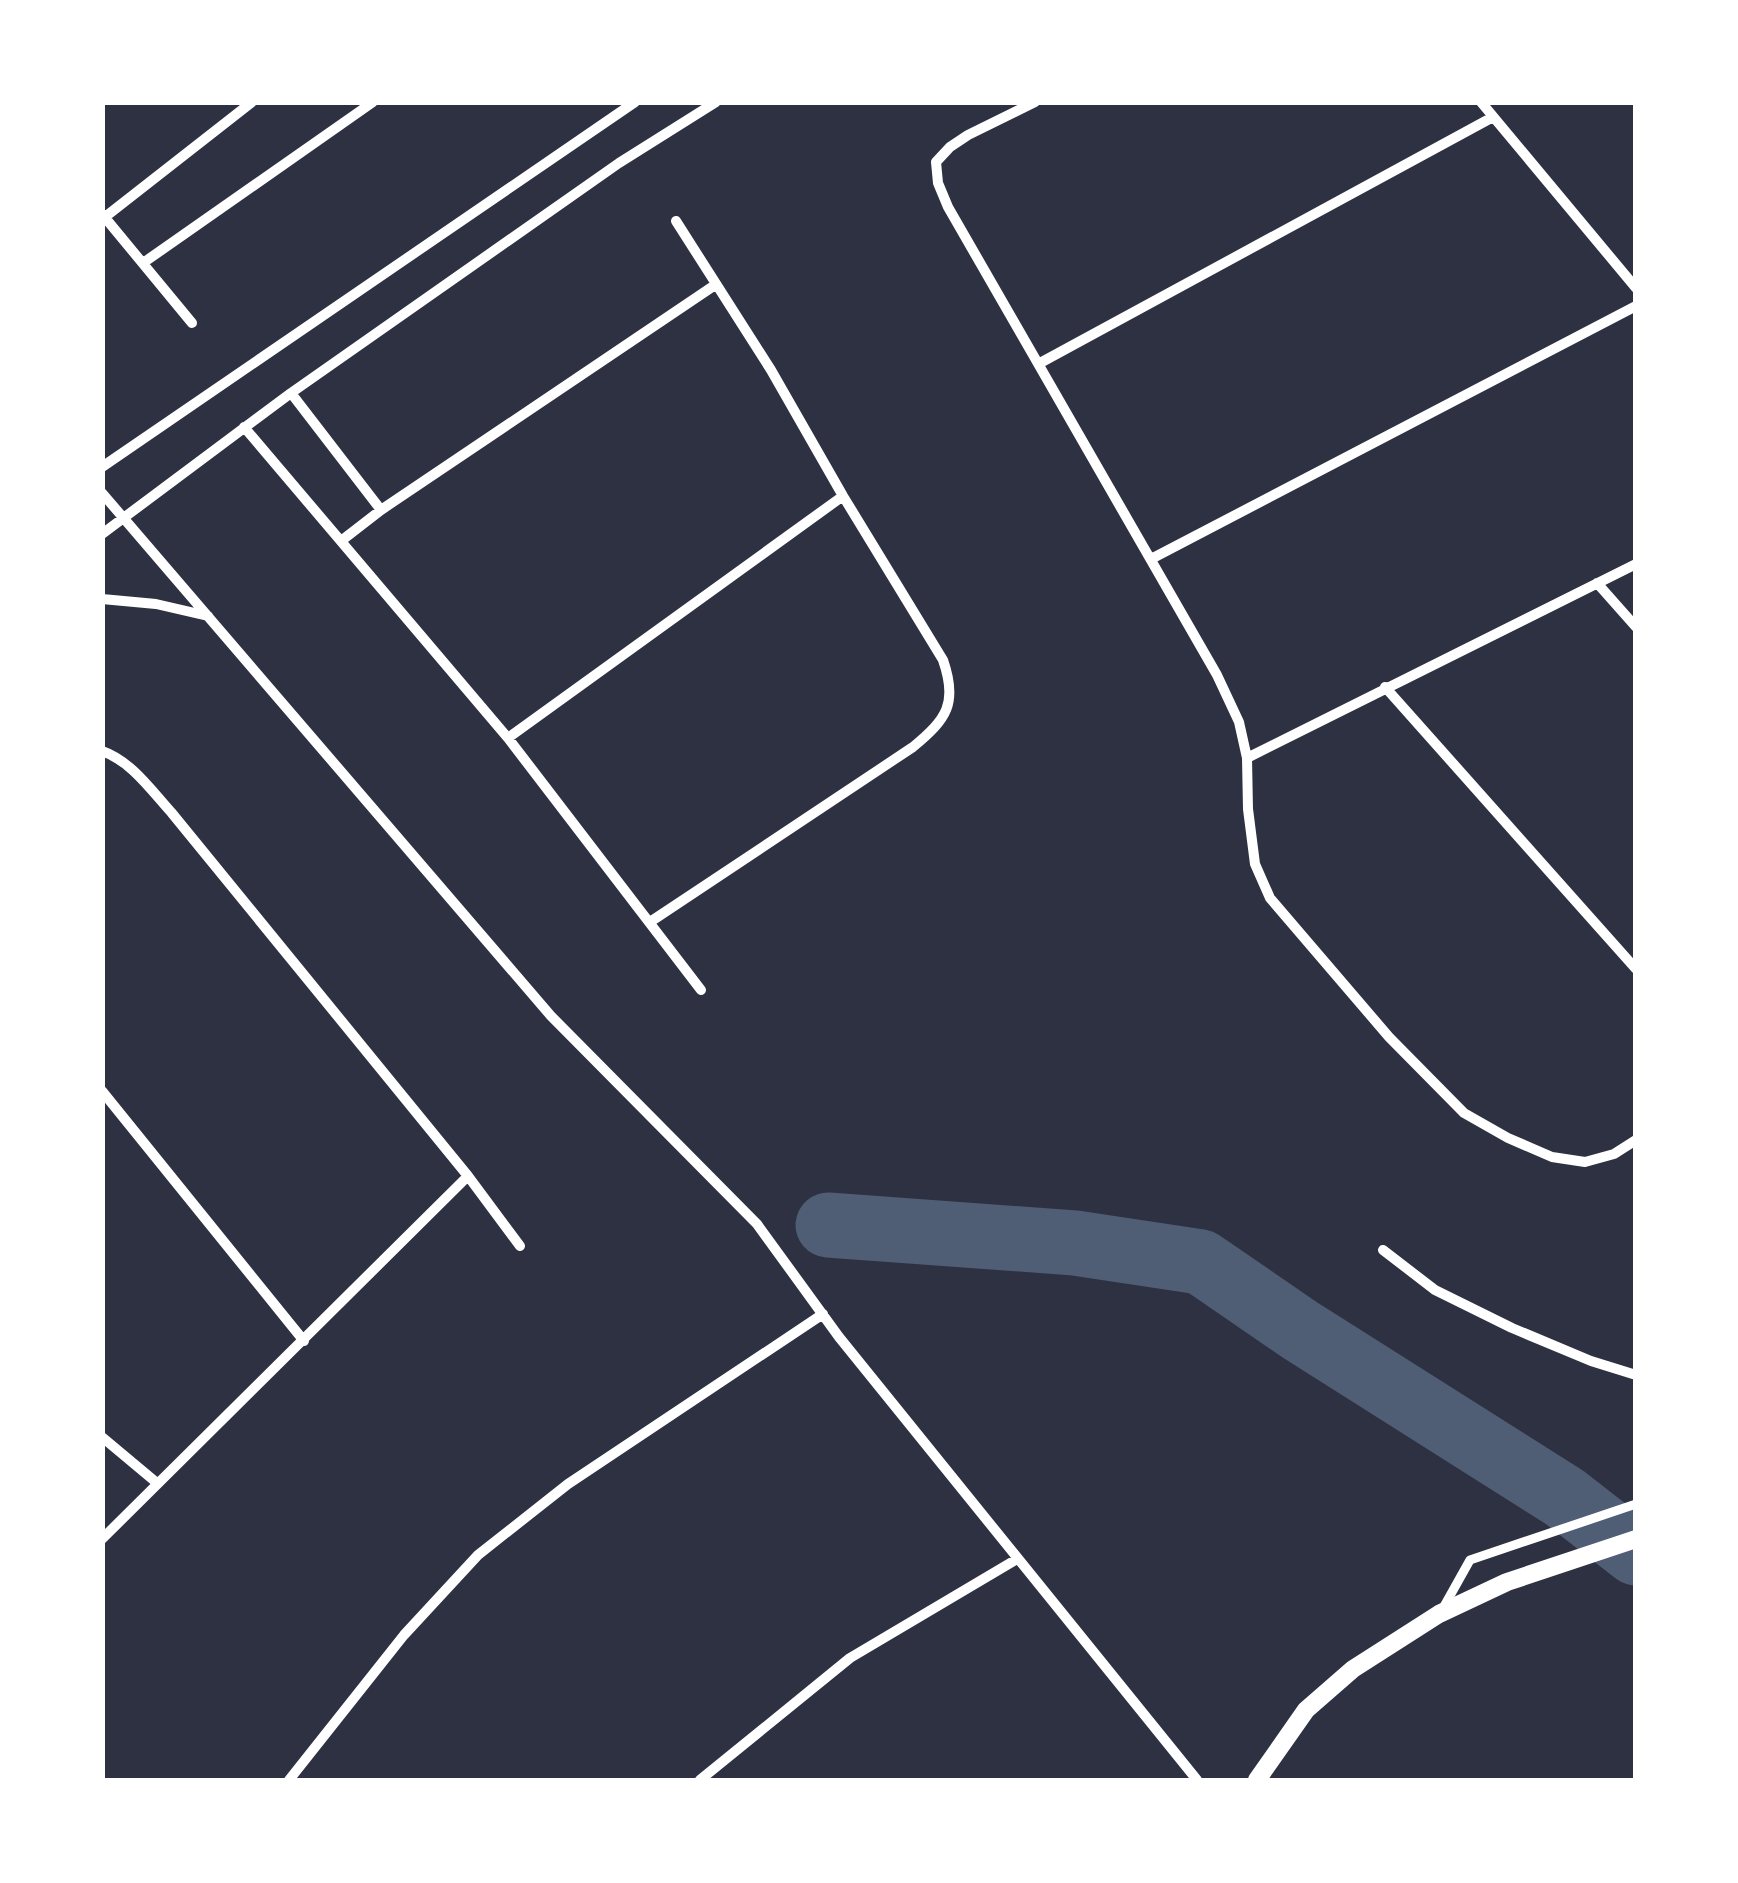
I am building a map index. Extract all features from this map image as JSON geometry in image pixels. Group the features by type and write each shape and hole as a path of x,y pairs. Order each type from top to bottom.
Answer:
{"street":[{"path":"192,323 104,215 252,102"},
{"path":"143,263 373,102"},
{"path":"102,534 292,392 702,106 716,102"},
{"path":"1035,102 950,147 936,162 938,183 948,208 1217,675 1239,722 1247,758 1255,864 1270,898 1433,1085 1464,1113 1508,1138 1552,1156 1585,1162 1614,1154 1636,1140"},
{"path":"1481,102 1636,288"},
{"path":"102,467 629,104"},
{"path":"1040,363 1493,117"},
{"path":"650,922 913,747 935,729 949,705 952,684 944,660 842,496 772,370 676,221"},
{"path":"341,541 715,285"},
{"path":"1152,559 1636,306"},
{"path":"292,392 381,510"},
{"path":"244,426 508,738 700,990"},
{"path":"102,493 551,1016 757,1224 823,1314 1197,1780"},
{"path":"508,738 842,496"},
{"path":"1247,758 1636,564"},
{"path":"1596,583 1636,627"},
{"path":"102,599 156,604 208,616"},
{"path":"1385,687 1636,969"},
{"path":"102,751 114,755 136,773 171,812 468,1176 520,1246"},
{"path":"102,1092 304,1341"},
{"path":"102,1539 468,1176"},
{"path":"1383,1250 1435,1290 1466,1306 1591,1361 1636,1374"},
{"path":"289,1780 404,1636 478,1555 568,1484 823,1314"},
{"path":"102,1438 158,1482"},
{"path":"1439,1614 1470,1560 1636,1504"},
{"path":"1257,1780 1306,1710 1353,1668 1439,1614 1507,1582 1636,1539"},
{"path":"700,1780 850,1658 1017,1558"}],"waterway":[{"path":"828,1225 1075,1243 1201,1262 1300,1330 1564,1497 1636,1553"}]}
